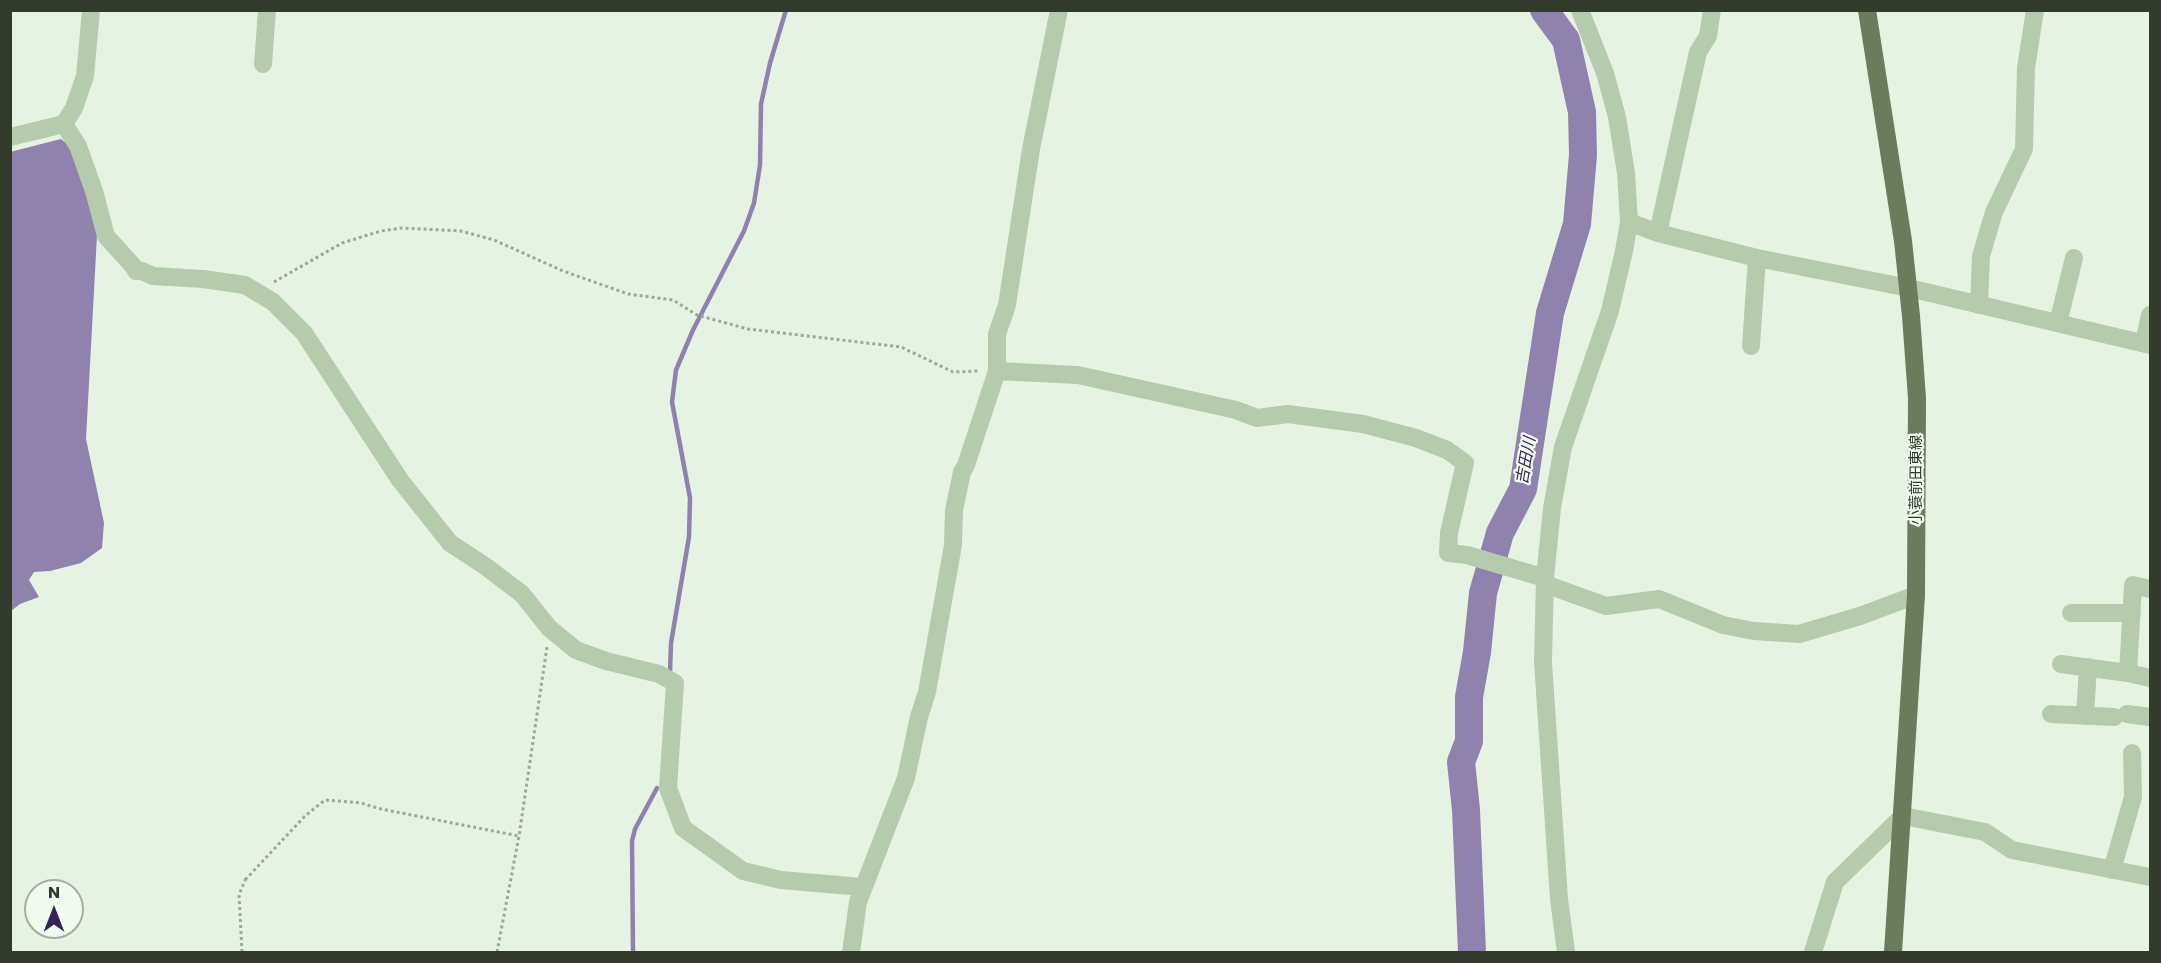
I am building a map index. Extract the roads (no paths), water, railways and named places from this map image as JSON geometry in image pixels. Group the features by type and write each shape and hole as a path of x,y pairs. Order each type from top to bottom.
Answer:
{"main road":[{"name":"小蓑前田東線","path":"1867,10 1909,288 1917,398 1916,595 1893,952"}],"street":[{"path":"10,137 64,124 74,108 85,76 91,10"},
{"path":"263,64 267,10"},
{"path":"851,952 862,887 906,778 919,717 927,692 953,545 954,510 962,472 997,370 997,334 1007,305 1031,149 1059,10"},
{"path":"1566,952 1559,899 1543,662 1545,581 1552,508 1563,447 1610,310 1629,222 1626,173 1617,117 1605,73 1580,10"},
{"path":"1658,233 1698,52 1708,36 1712,10"},
{"path":"1979,305 1981,256 1995,212 2024,149 2026,68 2035,10"},
{"path":"64,124 78,146 94,191 106,236 136,272 153,276 203,279 244,285 273,302 304,333 400,480 450,543 522,594 549,628 576,650 606,661 659,674 675,683 668,788 683,828 743,870 781,880 862,887"},
{"path":"1629,222 1658,233 1757,258 1909,288 2147,344 2151,315"},
{"path":"1750,346 1757,258"},
{"path":"2058,323 2074,258"},
{"path":"997,370 1078,375 1236,410 1257,418 1288,414 1364,424 1416,438 1448,450 1466,463 1449,533 1448,553 1467,555 1520,570 1606,606 1659,599 1723,625 1754,631 1799,634 1860,616 1916,595"},
{"path":"2128,673 2133,585 2151,589"},
{"path":"2071,613 2132,613"},
{"path":"2061,663 2151,678"},
{"path":"2085,716 2088,667"},
{"path":"2051,714 2151,717"},
{"path":"2112,870 2142,799 2132,753"},
{"path":"1813,952 1835,882 1903,816 1985,832 2012,850 2151,877"}],"waterway":[{"path":"670,672 671,643 689,537 690,498 672,402 676,370 693,330 744,231 754,203 760,165 761,104 770,63 786,10"},
{"name":"吉田川","path":"1472,952 1466,810 1461,762 1469,741 1469,697 1477,652 1483,593 1500,533 1523,489 1550,313 1577,224 1583,155 1582,112 1566,40 1544,10"},
{"path":"633,952 632,841 635,829 657,788"}]}
